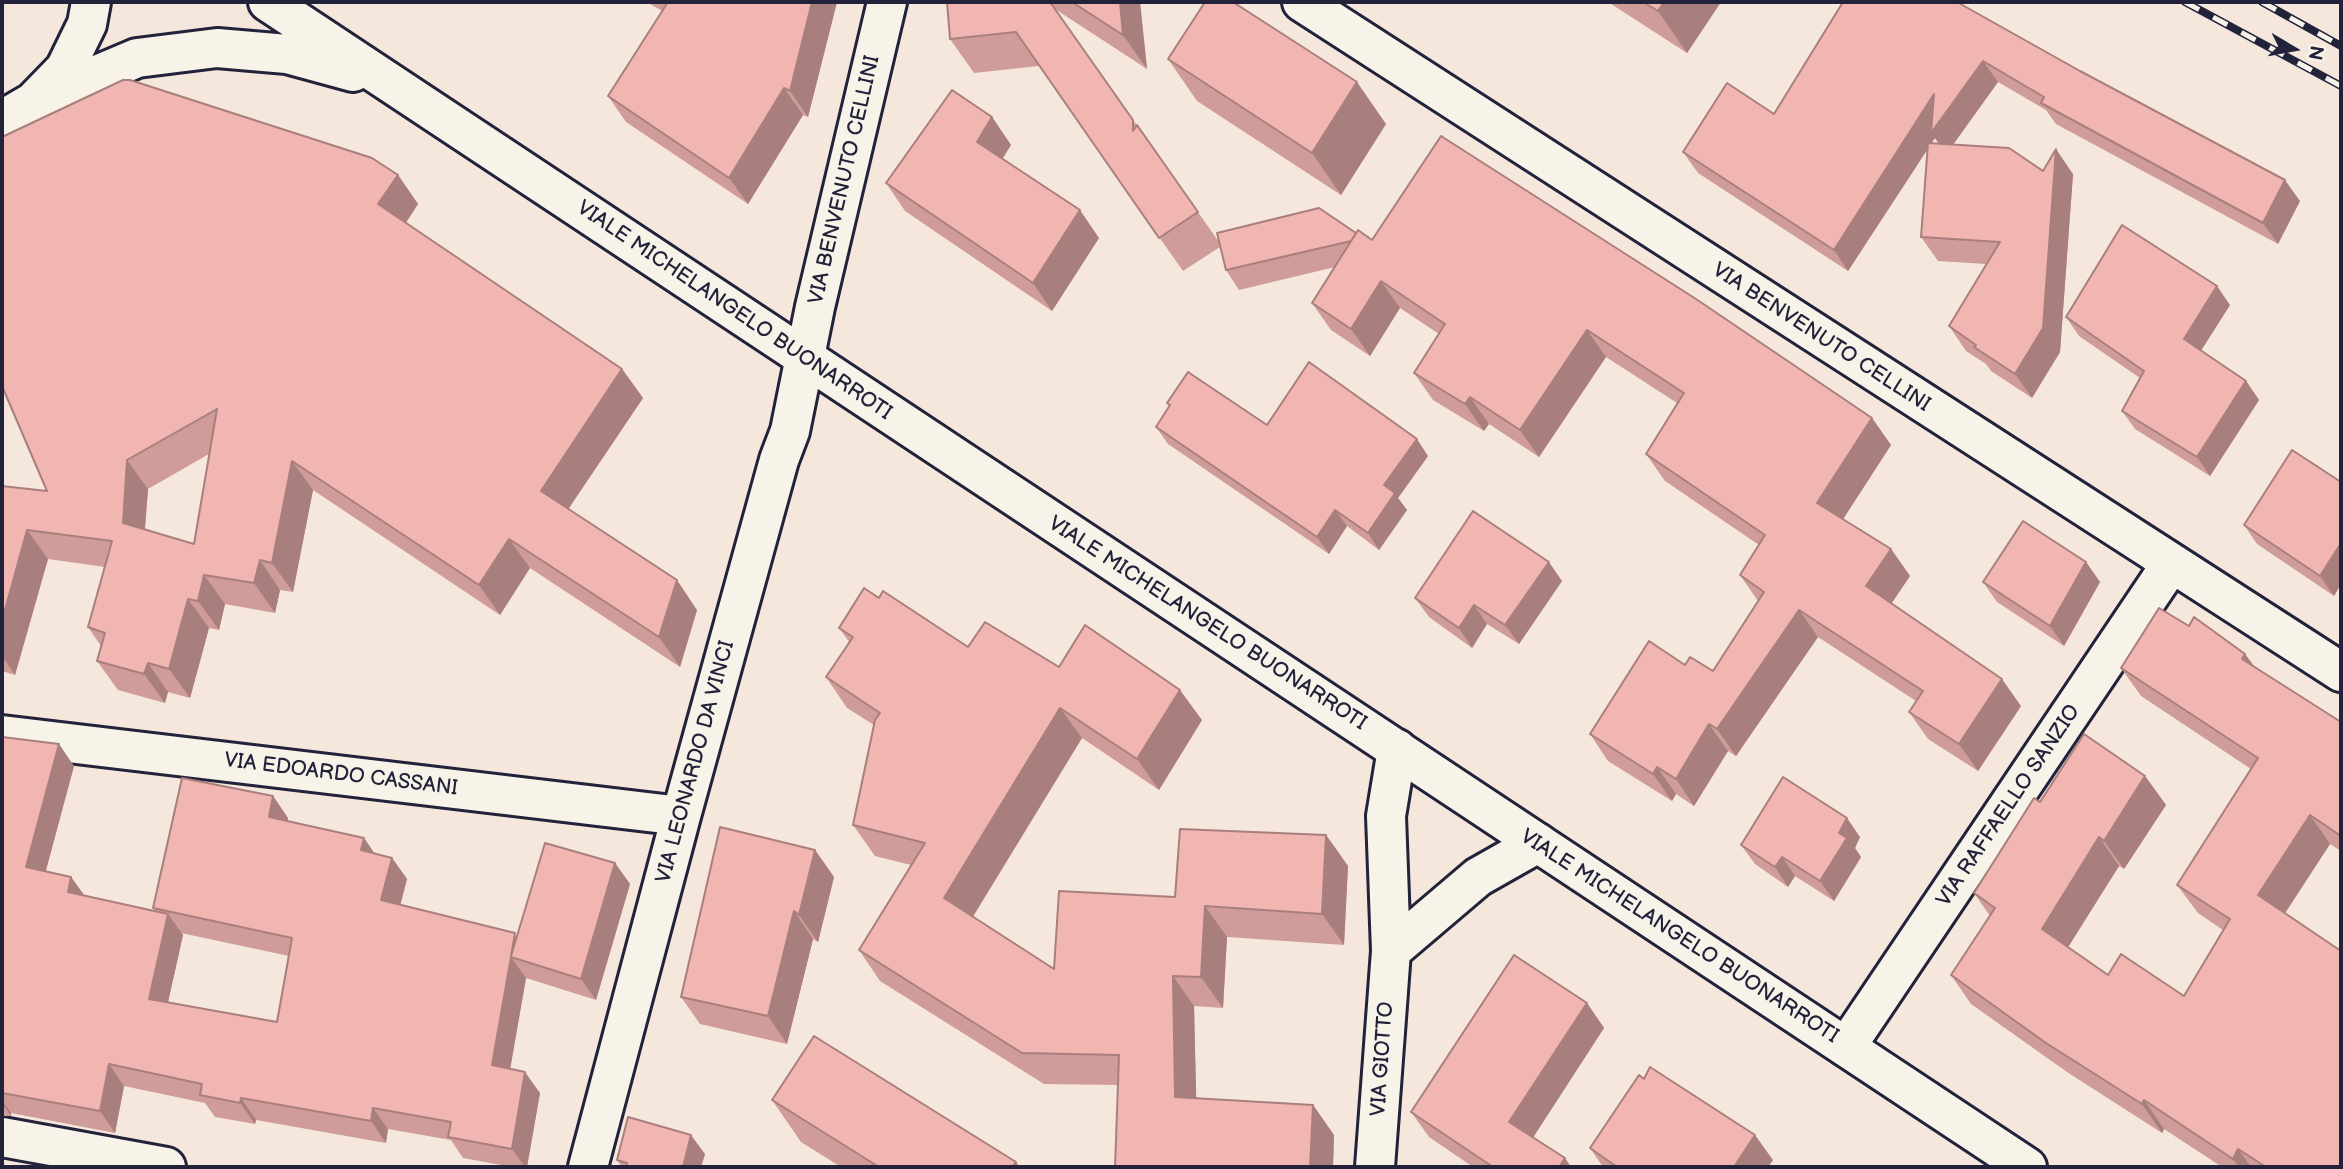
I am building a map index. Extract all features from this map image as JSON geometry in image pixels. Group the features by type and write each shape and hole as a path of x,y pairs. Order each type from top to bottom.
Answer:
{"street":[{"path":"17,111 65,69 88,24 91,2"},
{"name":"VIALE MICHELANGELO BUONARROTI","path":"268,2 2027,1167"},
{"name":"VIA BENVENUTO CELLINI","path":"804,358 887,2"},
{"name":"VIA BENVENUTO CELLINI","path":"1302,2 2341,672"},
{"name":"VIALE MICHELANGELO BUONARROTI","path":"17,111 137,58 217,48 287,54 386,80"},
{"name":"VIA LEONARDO DA VINCI","path":"589,1167 681,816 779,460 790,431 804,358"},
{"name":"VIA RAFFAELLO SANZIO","path":"1846,1047 2171,564"},
{"name":"VIA EDOARDO CASSANI","path":"2,735 681,816"},
{"name":"VIA GIOTTO","path":"1375,1167 1391,951 1386,816 1397,750"},
{"path":"1391,951 1478,877 1538,843"},
{"path":"2,1136 91,1160 166,1167"}],"building":[{"path":"668,2 812,2 790,91 784,88 729,178 608,96"},
{"path":"947,2 1050,2 1133,120 1133,131 1137,125 1198,212 1159,238 1016,32 950,39"},
{"path":"1072,2 1120,2 1123,35"},
{"path":"1205,2 1233,2 1357,82 1312,153 1168,59"},
{"path":"1643,2 1664,2 1658,11"},
{"path":"1843,2 1957,2 2285,180 2263,223 2041,103 2044,97 1983,61 1931,133 1934,94 1834,250 1683,152 1727,83 1774,114"},
{"path":"123,80 130,80 372,158 398,175 378,204 622,369 541,491 677,580 659,637 509,539 479,585 292,461 272,563 260,560 254,583 204,575 198,601 188,599 169,669 148,663 144,674 97,661 105,633 88,627 112,541 27,530 2,621 2,486 47,491 2,386 2,137","holes":["217,409 194,544 123,523 127,460"]},
{"path":"952,90 992,117 977,142 1080,210 1033,283 886,183"},
{"path":"1441,136 1696,299 1872,418 1817,503 1891,549 1866,586 2002,679 1959,744 1909,712 1923,691 1799,610 1717,729 1709,724 1676,779 1657,767 1653,774 1590,734 1649,641 1685,665 1690,657 1713,671 1764,592 1740,575 1765,535 1646,454 1684,393 1587,330 1520,430 1470,397 1465,404 1414,373 1445,324 1381,281 1351,329 1312,303 1358,230 1372,240"},
{"path":"1928,143 2009,148 2043,171 2056,149 2043,328 2015,374 1974,347 1976,345 1949,326 2000,242 1921,237"},
{"path":"1319,208 1356,233 1351,241 1226,270 1217,233"},
{"path":"2122,225 2217,286 2184,339 2246,381 2197,457 2122,411 2144,371 2066,317"},
{"path":"1309,362 1417,439 1384,485 1395,493 1368,533 1335,510 1317,537 1156,427 1170,405 1167,403 1188,372 1267,425"},
{"path":"2292,450 2341,482 2341,543 2320,576 2244,525"},
{"path":"1473,511 1549,562 1505,625 1474,605 1459,628 1415,598"},
{"path":"2023,521 2086,562 2050,626 1983,582"},
{"path":"864,588 879,598 883,591 968,647 985,622 1059,667 1085,625 1180,690 1137,759 1060,708 944,898 1054,969 1059,891 1175,897 1180,829 1326,835 1322,914 1205,906 1201,977 1173,976 1175,1097 1313,1105 1310,1167 1115,1167 1119,1055 1022,1053 859,950 925,843 853,825 875,720 880,713 826,677 853,637 839,628"},
{"path":"2159,608 2189,626 2194,617 2245,654 2242,659 2341,722 2341,836 2310,815 2258,895 2341,951 2341,1167 2266,1167 2238,1149 2233,1159 2144,1100 2142,1104 2046,1043 1951,975 1995,908 1974,893 2034,798 2040,802 2084,734 2145,776 2104,841 2099,837 2042,929 2108,975 2121,954 2184,996 2230,919 2177,885 2258,758 2121,668"},
{"path":"2,737 59,744 26,867 71,877 68,892 168,914 149,999 277,1022 292,938 153,908 182,778 273,796 269,817 364,838 361,850 392,858 381,900 515,933 511,956 545,843 615,863 581,979 511,957 492,1065 525,1072 512,1149 448,1137 451,1122 373,1108 371,1121 241,1098 240,1103 200,1095 202,1084 109,1064 100,1111 2,1093"},
{"path":"1783,777 1847,818 1839,833 1847,838 1820,881 1782,857 1775,867 1741,845"},
{"path":"720,827 815,850 799,915 794,911 768,1016 681,997"},
{"path":"1514,955 1587,1003 1509,1122 1565,1158 1559,1167 1493,1167 1411,1112"},
{"path":"814,1036 1016,1162 1012,1167 879,1167 772,1100"},
{"path":"1650,1067 1755,1135 1734,1167 1617,1167 1590,1148 1639,1075 1644,1079"},
{"path":"628,1117 691,1135 683,1167 626,1167 627,1163 617,1160"}],"railway":[{"path":"2185,2 2341,86"},
{"path":"2262,2 2341,46"}]}
